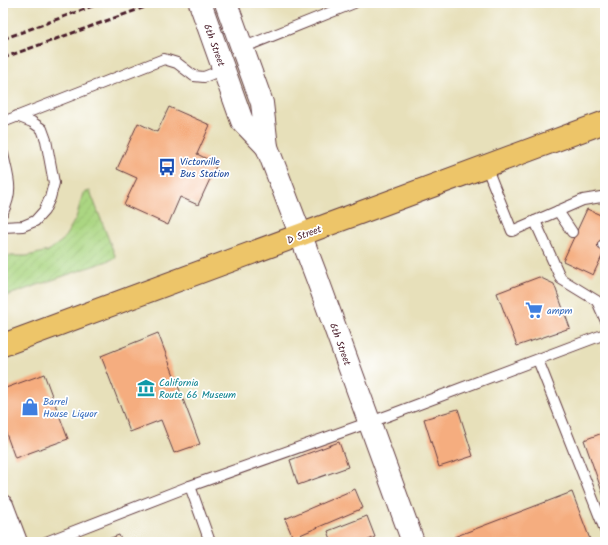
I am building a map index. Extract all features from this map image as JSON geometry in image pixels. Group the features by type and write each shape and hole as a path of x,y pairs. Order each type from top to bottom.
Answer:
{"main road":[{"name":"D Street","path":"3,344 605,122"}],"street":[{"name":"6th Street","path":"200,3 242,121 267,147"},
{"name":"6th Street","path":"226,3 262,103 267,147 413,542"},
{"path":"3,504 17,542"}],"lane":[{"path":"242,48 354,3"},
{"path":"3,122 164,58 176,63 194,76 204,77 224,69"},
{"path":"3,227 23,226 35,221 44,211 50,198 54,183 46,140 42,130 32,122 17,116"},
{"path":"3,154 10,185 9,198 3,212"},
{"path":"486,166 512,231 583,200 601,197 605,199"},
{"path":"558,211 572,232"},
{"path":"535,221 561,279 601,299 605,319"},
{"path":"46,542 190,486 369,422 605,334"},
{"path":"538,360 605,530"},
{"path":"190,486 210,542"}],"green space":[{"path":"90,191 116,258 3,297 3,256 27,256 48,251 63,240 76,218 83,193"}],"building":[{"name":"Victorville Bus Station","path":"169,107 210,125 197,154 217,164 198,205 180,197 168,225 124,205 137,178 117,169 138,123 157,132"},
{"path":"587,209 605,217 605,250 593,275 563,261"},
{"name":"ampm","path":"539,277 554,284 570,328 517,346 497,293"},
{"name":"California Route 66 Museum","path":"158,333 200,444 174,453 161,420 130,432 101,356"},
{"name":"Barrel House Liquor","path":"44,374 68,439 15,458 3,425 3,389"},
{"path":"458,409 473,456 439,467 424,419"},
{"path":"605,432 605,500 584,440"},
{"path":"339,442 348,467 298,485 290,460"},
{"path":"355,489 363,508 293,538 285,519"},
{"path":"572,492 591,542 456,542 454,537"},
{"path":"367,516 375,537 364,542 332,542 328,531"},
{"path":"119,535 122,542 100,542"}],"railway":[{"path":"3,39 101,3"},
{"path":"3,58 156,3"}],"place":[{"name":"Victorville Bus Station","path":"167,167"},
{"name":"ampm","path":"534,310"},
{"name":"California Route 66 Museum","path":"146,388"},
{"name":"Barrel House Liquor","path":"30,407"}]}
